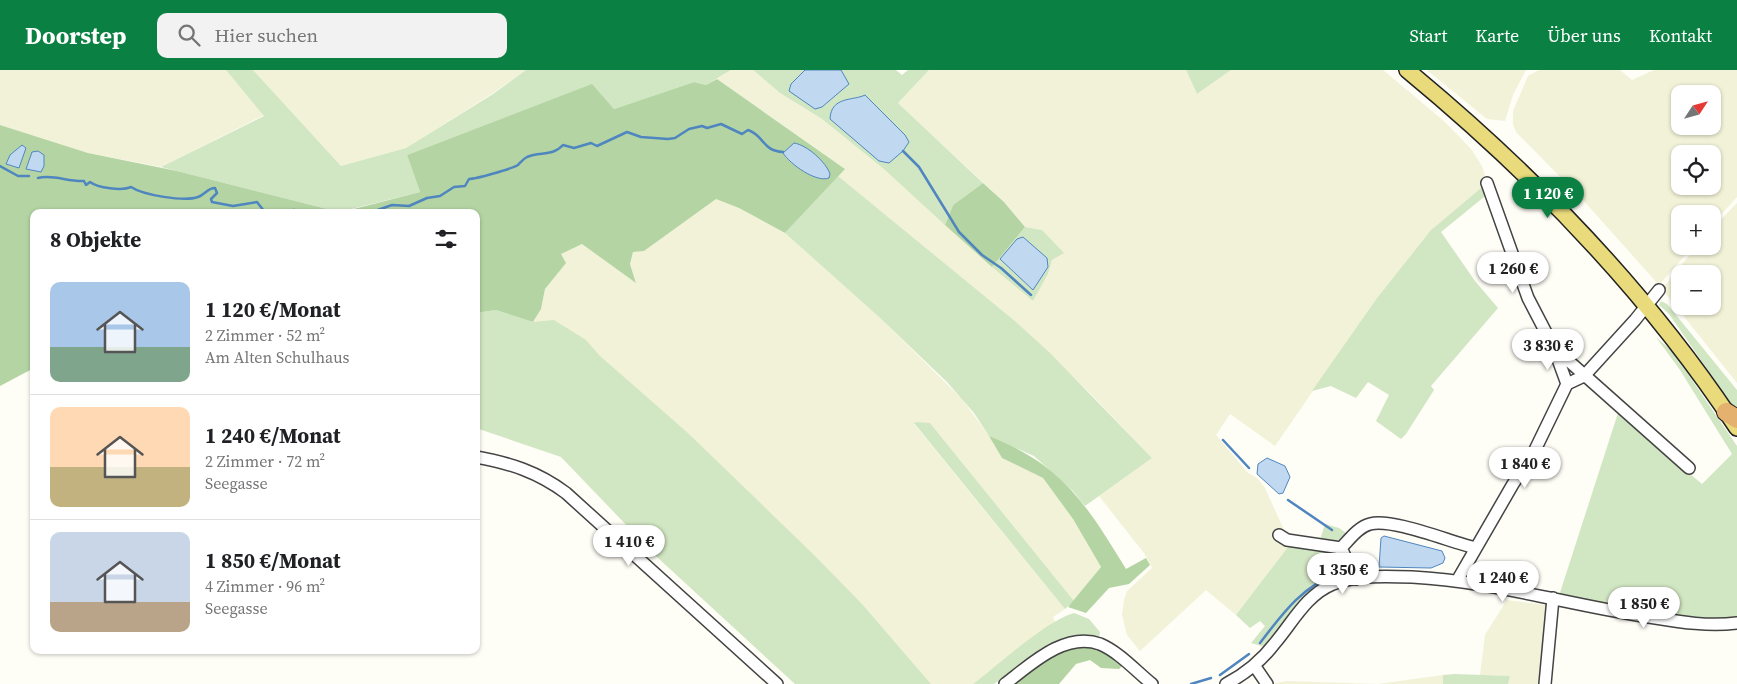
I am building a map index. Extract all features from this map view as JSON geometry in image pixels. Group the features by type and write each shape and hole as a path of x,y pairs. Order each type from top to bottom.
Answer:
{"main road":[{"path":"1407,70 1464,118 1524,173 1581,232 1647,305 1732,416 1737,428"}],"street":[{"path":"1487,183 1528,298 1554,348 1567,384"},
{"path":"1457,581 1534,452 1567,384 1584,376 1659,290"},
{"path":"1554,348 1689,468"},
{"path":"480,458 515,465 566,493 777,684"},
{"path":"1341,548 1363,527 1376,523 1411,530 1476,548"},
{"path":"1279,535 1287,540 1341,548"},
{"path":"1341,548 1356,579"},
{"path":"1226,684 1245,674 1275,644 1291,621 1312,599 1334,584 1356,579 1396,576 1457,581 1553,598 1614,612 1693,624 1737,623"},
{"path":"1549,683 1553,598"},
{"path":"1005,684 1063,645 1090,641 1110,650 1152,684"},
{"path":"1254,665 1267,684"}],"green space":[{"path":"0,70 226,70 264,115 161,167 88,153 0,125"},
{"path":"226,70 253,70 341,166 406,148 493,94 526,70 731,70 706,85 694,82 614,109 591,85 407,155 420,192 351,209 327,209 161,167 264,116"},
{"path":"253,70 526,70 406,148 341,166"},
{"path":"731,70 753,70 780,93 822,119 885,170 1033,301 1048,274 1052,260 1057,257 1042,230 1025,227 1004,202 898,103 929,70 1186,70 1197,94 1231,70 1383,70 1445,122 1471,149 1482,166 1487,183 1431,230 1377,298 1275,446 1230,414 1216,435 1248,473 1257,478 1265,488 1283,528 1279,535 1291,543 1236,615 1206,590 1140,651 1127,635 1122,615 1124,600 1127,591 1152,568 1144,553 1099,496 1152,458 1090,393 1015,321 838,176 844,168 717,79"},
{"path":"753,70 896,70 902,75 908,70 929,70 898,103 983,183 953,205 945,225 885,170 822,119 780,93"},
{"path":"1186,70 1231,70 1197,94"},
{"path":"1427,70 1526,70 1513,95 1505,121 1487,119"},
{"path":"1539,70 1620,70 1632,80 1654,70 1737,70 1737,197 1721,214 1721,205 1671,205 1671,255 1685,255 1676,265 1671,265 1671,271 1659,285 1583,200 1516,132 1513,124 1513,111 1528,76"},
{"path":"717,79 845,169 785,233 739,208 716,199 644,251 633,252 630,264 636,283 582,244 561,254 566,263 545,289 541,309 533,322 496,310 480,312 480,209 354,209 420,192 407,155 592,84 614,109 694,82 706,85"},
{"path":"0,125 88,153 177,171 327,209 30,209 30,370 0,386"},
{"path":"838,176 1015,321 1051,354 1152,458 1085,506 1073,491 1034,456 989,436 974,413 947,382 879,317 785,233"},
{"path":"983,183 1004,202 1025,227 992,267 945,225 953,205"},
{"path":"1487,183 1490,192 1441,232 1475,281 1498,308 1431,386 1434,390 1406,434 1401,439 1376,421 1389,395 1368,382 1356,398 1331,386 1312,391 1377,298 1431,230"},
{"path":"716,198 785,233 879,317 962,399 989,436 1002,458 1043,478 1073,519 1101,567 1074,601 930,423 914,424 1065,609 1053,617 1055,622 973,684 931,684 863,605 688,433 590,348 585,340 533,322 541,309 545,289 565,263 560,254 582,243 636,282 630,264 633,252 644,251"},
{"path":"1737,203 1737,383 1683,315 1721,315 1721,265 1682,265 1690,255 1721,255 1721,220"},
{"path":"1025,227 1042,230 1064,253 1052,260 1048,274 1033,301 992,267"},
{"path":"1671,278 1671,300 1662,289"},
{"path":"1661,301 1667,304 1671,309 1671,315 1676,315 1737,390 1737,412 1669,314 1659,305"},
{"path":"496,310 533,322 554,320 586,340 600,356 688,433 814,555 863,605 931,684 795,684 658,558 561,457 480,429 480,312"},
{"path":"1656,337 1673,352 1737,446 1737,618 1717,621 1557,602 1618,413 1702,484 1732,454 1680,370"},
{"path":"914,423 930,423 1074,601 1065,609"},
{"path":"989,436 1014,447 1036,460 1070,489 1085,506 1126,569 1146,558 1150,565 1129,584 1109,588 1086,613 1068,607 1101,567 1073,519 1043,478 1002,458"},
{"path":"1325,524 1339,528 1349,535 1342,541 1319,543"},
{"path":"1291,543 1338,552 1346,570 1345,574 1265,647 1251,643 1265,626 1260,621 1250,628 1236,615"},
{"path":"1507,600 1546,605 1543,682 1549,684 1508,684 1509,676 1480,675 1485,635"},
{"path":"1074,613 1089,619 1100,632 1099,637 1059,641 1042,650 994,684 973,684 1036,634 1049,625"},
{"path":"1090,646 1110,653 1122,666 1119,669 1101,668 1090,660 1076,664 1059,684 1010,684 1046,658 1066,648"},
{"path":"1443,675 1443,684 1378,684"},
{"path":"1443,675 1510,676 1508,684 1443,684"},
{"path":"1287,681 1378,684 1271,684"}],"water":[{"path":"805,70 841,70 849,84 822,107 815,109 789,91 791,84"},
{"path":"865,95 905,135 909,142 903,151 889,163 879,161 830,119 834,106 838,103"},
{"path":"794,143 805,147 820,159 828,169 829,178 817,178 804,172 786,157 783,153"},
{"path":"22,145 26,148 19,168 6,164 10,155"},
{"path":"38,151 44,155 44,166 41,172 26,169 32,152"},
{"path":"1023,237 1047,258 1048,267 1033,290 1000,259 1017,239"},
{"path":"1267,458 1285,466 1290,477 1283,493 1279,494 1257,474 1258,464"},
{"path":"1384,536 1442,551 1445,558 1443,563 1431,568 1379,567 1381,538"}],"waterway":[{"path":"381,209 392,205 409,206 427,198 440,196 454,187 465,186 469,179 508,169 518,165 527,157 555,151 563,145 574,148 591,143 597,146 627,132 641,137 668,139 675,138 689,129 702,126 707,128 721,124 742,134 748,130 753,132 771,149 783,152"},
{"path":"903,151 919,167 959,232 982,255 1001,268 1031,295"},
{"path":"0,166 18,176 29,176"},
{"path":"38,178 49,177 84,181 86,185 90,182 110,188 122,189 131,187 145,193 183,199 198,197 215,188 217,193 211,199 212,202 233,206 257,202 262,209"},
{"path":"1223,440 1249,468"},
{"path":"1288,500 1332,530"},
{"path":"1260,643 1286,610 1305,592 1315,584 1341,571"},
{"path":"1220,675 1249,654"},
{"path":"1191,684 1211,678"}]}
